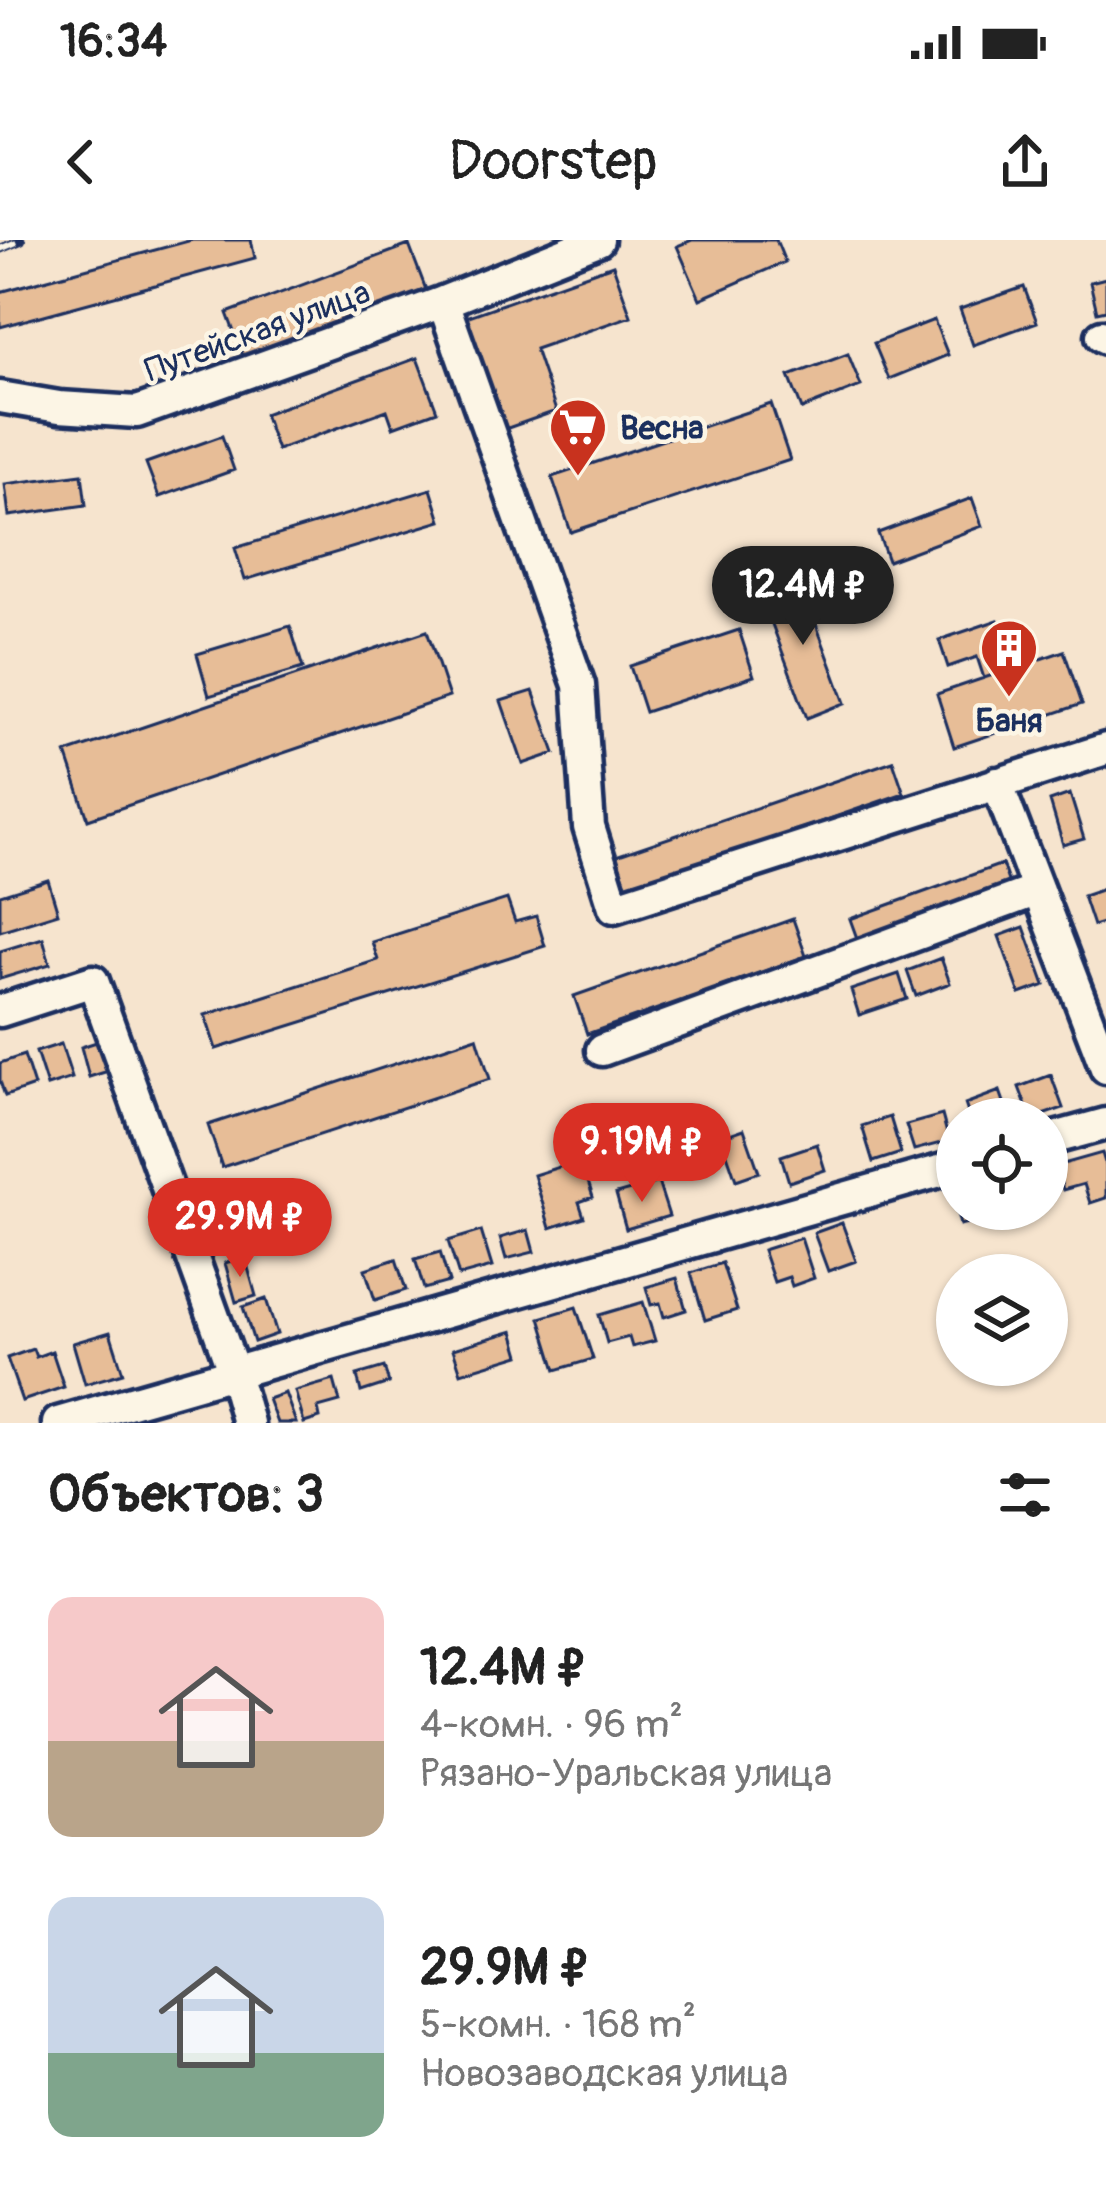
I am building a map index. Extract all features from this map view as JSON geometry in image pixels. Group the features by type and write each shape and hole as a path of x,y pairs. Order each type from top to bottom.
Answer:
{"street":[{"name":"Путейская улица","path":"0,397 137,412 443,302 598,240"},
{"path":"443,302 579,685 589,827 614,907 1106,749"},
{"path":"997,783 1106,1068"},
{"path":"602,1050 1038,890"},
{"path":"0,1011 93,981 248,1423"},
{"path":"1068,1134 1106,1124"},
{"path":"58,1423 936,1172"}],"building":[{"path":"192,240 251,240 255,258 0,327 0,292"},
{"path":"692,240 776,240 785,262 700,299 677,246"},
{"path":"409,245 428,295 246,364 227,313"},
{"path":"613,265 631,316 535,349 556,411 505,429 466,317"},
{"path":"1106,278 1106,310 1097,312 1090,282"},
{"path":"1024,287 1037,322 973,345 960,309"},
{"path":"934,320 948,355 889,379 874,343"},
{"path":"848,354 861,386 802,409 789,376"},
{"path":"417,358 437,411 393,427 387,410 277,450 264,414"},
{"path":"771,404 790,460 571,532 552,477"},
{"path":"222,436 234,470 159,497 146,463"},
{"path":"82,474 86,505 9,516 5,484"},
{"path":"431,489 441,521 245,580 235,548"},
{"path":"972,498 982,526 888,561 878,533"},
{"path":"799,578 845,703 807,718 760,592"},
{"path":"998,620 1014,668 984,678 977,657 948,667 939,640"},
{"path":"290,626 303,668 209,696 197,654"},
{"path":"739,630 754,676 645,712 630,666"},
{"path":"427,631 449,697 88,819 66,753"},
{"name":"Баня","path":"1064,651 1082,704 954,747 937,694"},
{"path":"533,691 555,753 523,764 501,701"},
{"path":"893,761 904,793 628,889 616,856"},
{"path":"1070,794 1084,839 1063,845 1050,801"},
{"path":"1002,864 1010,887 858,941 850,919"},
{"path":"48,880 58,913 0,931 0,895"},
{"path":"1106,888 1106,922 1093,926 1083,896"},
{"path":"507,899 515,922 536,916 545,946 216,1049 205,1015 378,960 372,942"},
{"path":"793,919 806,956 587,1034 574,996"},
{"path":"1024,927 1045,985 1020,994 999,936"},
{"path":"43,938 50,964 0,979 0,951"},
{"path":"941,958 950,983 916,996 907,971"},
{"path":"899,974 907,999 859,1015 851,990"},
{"path":"477,1037 490,1079 222,1167 208,1125"},
{"path":"109,1038 118,1068 89,1077 81,1047"},
{"path":"61,1044 72,1078 47,1086 36,1052"},
{"path":"24,1055 34,1086 5,1096 0,1063"},
{"path":"1051,1075 1059,1098 1023,1098 1019,1087"},
{"path":"890,1117 901,1153 873,1162 862,1126"},
{"path":"936,1117 936,1144 914,1150 906,1125"},
{"path":"744,1129 759,1172 736,1180 721,1137"},
{"path":"817,1144 825,1170 789,1182 781,1156"},
{"path":"1102,1153 1106,1198 1090,1203 1084,1184 1068,1189 1068,1163"},
{"path":"581,1160 593,1197 579,1202 584,1217 550,1228 534,1175"},
{"path":"658,1182 669,1216 626,1229 616,1194"},
{"path":"842,1223 856,1261 828,1271 814,1233"},
{"path":"528,1230 534,1252 506,1259 500,1238"},
{"path":"481,1231 492,1267 459,1276 448,1241"},
{"path":"801,1238 814,1278 792,1286 789,1277 774,1282 763,1250"},
{"path":"440,1252 449,1282 424,1289 415,1259"},
{"path":"245,1257 256,1296 236,1302 225,1263"},
{"path":"396,1259 406,1290 375,1300 365,1269"},
{"path":"722,1263 737,1310 705,1320 691,1273"},
{"path":"677,1278 686,1310 664,1317 660,1303 651,1305 646,1287"},
{"path":"266,1299 277,1334 254,1342 243,1307"},
{"path":"643,1302 655,1341 632,1347 629,1337 607,1343 599,1315"},
{"path":"576,1307 593,1359 556,1370 540,1318"},
{"path":"513,1331 520,1355 461,1373 453,1349"},
{"path":"110,1332 123,1373 85,1384 73,1343"},
{"path":"33,1349 36,1357 52,1351 64,1387 22,1401 7,1358"},
{"path":"384,1367 389,1383 361,1392 357,1375"},
{"path":"334,1380 340,1402 318,1408 320,1418 304,1423 295,1391"},
{"path":"285,1393 296,1423 277,1423 268,1399"}],"railway":[{"path":"0,249 21,240"}],"place":[{"name":"Весна","path":"578,478"},
{"name":"Баня","path":"1009,699"}]}
